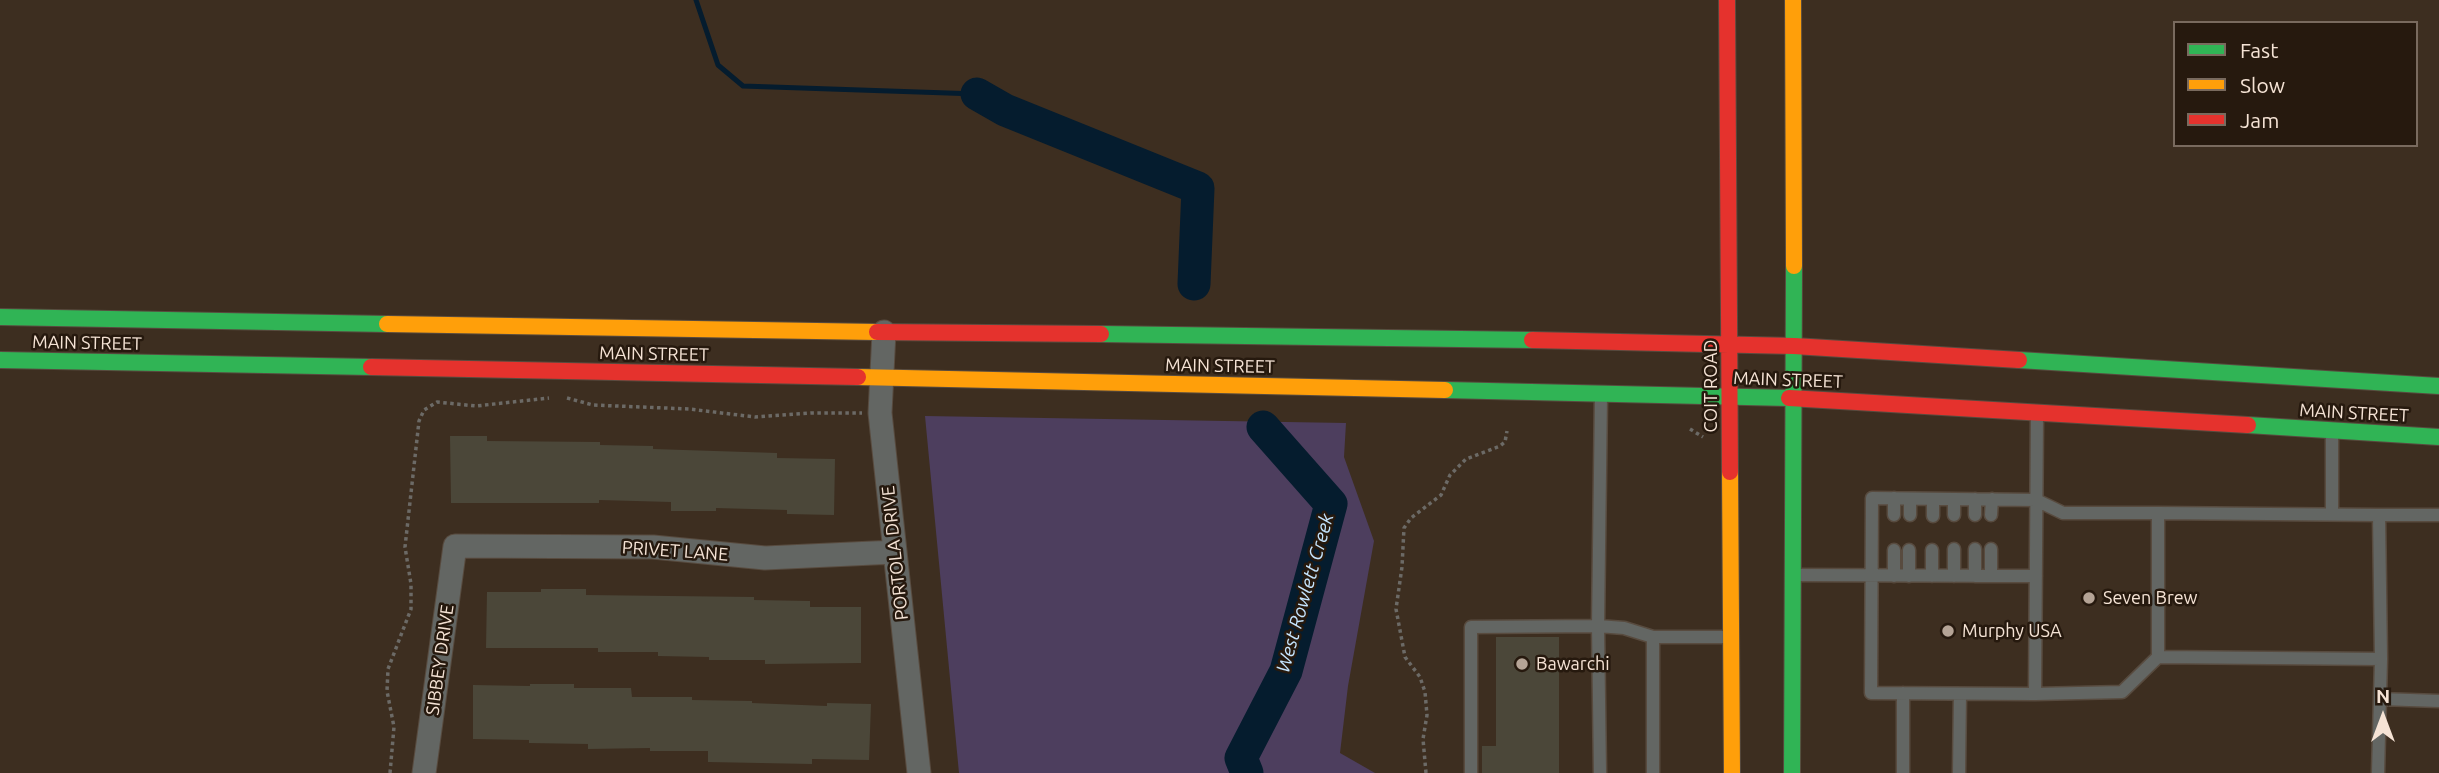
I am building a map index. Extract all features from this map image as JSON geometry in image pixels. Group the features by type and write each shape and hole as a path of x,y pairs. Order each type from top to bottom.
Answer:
{"main road":[{"name":"COIT ROAD","path":"1727,0 1732,773"},
{"path":"1792,773 1795,398 1793,0"},
{"name":"MAIN STREET","path":"0,317 884,332 1339,336 1794,346 2332,385 2439,386"},
{"name":"MAIN STREET","path":"0,360 1795,398 2037,413 2332,425 2439,436"}],"street":[{"name":"PORTOLA DRIVE","path":"884,332 880,413 919,773"},
{"name":"PRIVET LANE","path":"455,546 653,547 765,558 895,552"},
{"name":"SIBBEY DRIVE","path":"424,773 455,546"}],"lane":[{"path":"1600,773 1598,626 1601,394"},
{"path":"2035,694 2037,413"},
{"path":"2332,425 2332,514"},
{"path":"2381,659 2158,657 2122,692 1871,693 1872,498 2036,500 2063,513 2439,515"},
{"path":"1894,498 1894,515"},
{"path":"1909,499 1909,515"},
{"path":"1933,499 1933,516"},
{"path":"1954,499 1954,515"},
{"path":"1975,499 1975,515"},
{"path":"1991,515 1992,499"},
{"path":"2158,513 2158,657"},
{"path":"2378,773 2381,659 2379,515"},
{"path":"1954,549 1954,576"},
{"path":"1975,549 1975,576"},
{"path":"1991,549 1991,576"},
{"path":"1894,550 1894,576"},
{"path":"1909,550 1909,576"},
{"path":"1933,550 1933,576"},
{"path":"1794,575 2036,576"},
{"path":"1471,773 1471,627 1598,626 1624,628 1653,637 1730,636"},
{"path":"1653,637 1653,773"},
{"path":"1903,693 1903,773"},
{"path":"1959,773 1960,694"},
{"path":"2380,699 2439,701"}],"path":[{"path":"561,397 593,405 689,409 755,417 811,413 880,413"},
{"path":"390,773 394,727 387,691 388,669 411,609 406,535 419,421 424,410 437,402 476,407 552,398"},
{"path":"1690,429 1711,441"},
{"path":"1426,773 1423,739 1427,715 1424,692 1420,677 1405,657 1396,609 1405,528 1411,518 1441,495 1450,475 1466,459 1500,446 1507,431"}],"shaded area":[{"path":"925,416 1346,423 1344,457 1374,541 1348,686 1340,753 1375,773 959,773"}],"building":[{"path":"450,436 487,436 487,441 600,442 600,445 653,446 653,449 777,453 777,458 835,459 834,515 787,514 787,510 716,508 716,511 671,511 671,502 599,500 599,503 451,503"},
{"path":"541,589 586,589 586,595 754,597 754,600 810,601 810,607 861,607 861,663 765,664 765,660 658,656 658,652 598,652 598,648 486,648 487,592 541,592"},
{"path":"1496,637 1559,637 1559,773 1482,773 1482,746 1496,746"},
{"path":"574,684 574,688 631,688 632,697 692,697 692,700 827,706 827,703 871,704 869,760 812,759 812,764 708,762 708,751 588,749 588,744 473,739 473,685"}],"waterway":[{"path":"696,0 718,65 743,86 977,94"},
{"name":"West Rowlett Creek","path":"977,94 1005,110 1198,188 1194,284"},
{"name":"West Rowlett Creek","path":"1247,773 1241,758 1286,671 1331,504 1263,427"}],"traffic: fast":[{"path":"1792,773 1794,266"},
{"path":"0,317 387,324"},
{"path":"1101,334 1532,340"},
{"path":"0,360 371,367"},
{"path":"2019,360 2439,386"},
{"path":"1445,390 1789,398"},
{"path":"2248,425 2439,437"}],"traffic: slow":[{"path":"1793,0 1794,266"},
{"path":"387,324 877,332"},
{"path":"858,377 1445,390"},
{"path":"1730,472 1732,773"}],"traffic: jam":[{"path":"1727,0 1730,472"},
{"path":"877,332 1101,334"},
{"path":"1532,340 1794,346 2019,360"},
{"path":"371,367 858,377"},
{"path":"1789,398 2248,425"}],"place":[{"name":"Seven Brew","path":"2089,598"},
{"name":"Murphy USA","path":"1948,631"},
{"name":"Bawarchi","path":"1522,664"}]}
